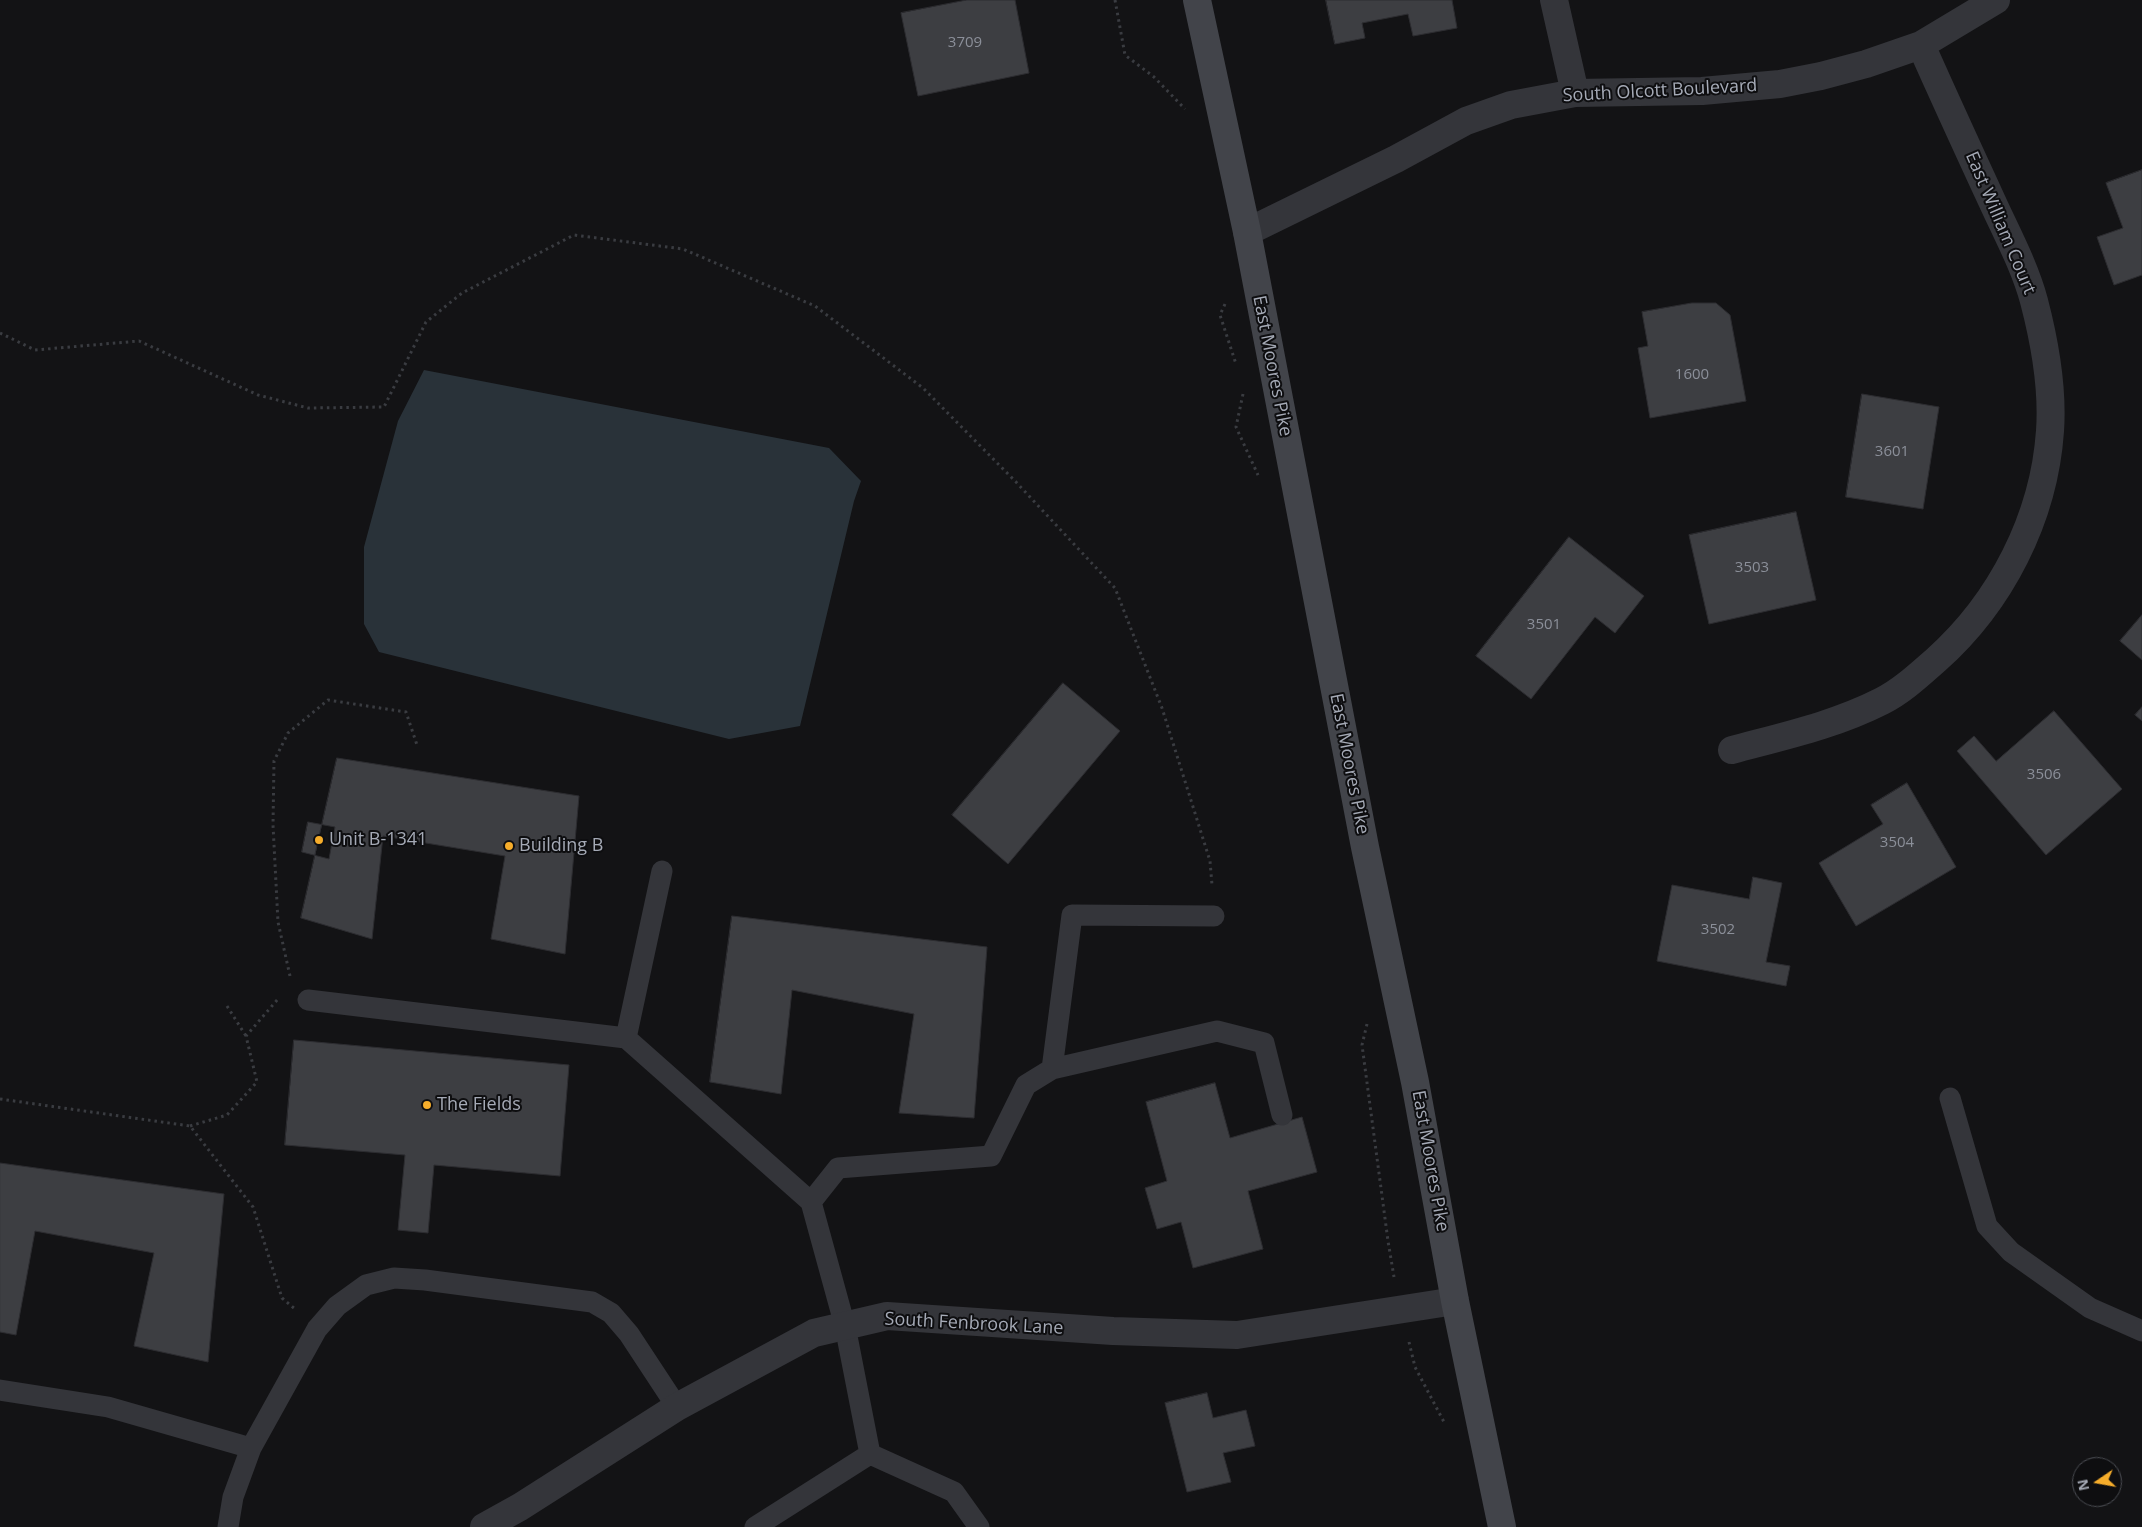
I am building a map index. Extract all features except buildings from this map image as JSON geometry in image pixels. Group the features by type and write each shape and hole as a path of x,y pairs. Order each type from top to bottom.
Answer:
{"main road":[{"name":"East Moores Pike","path":"1197,0 1247,232 1365,847 1415,1082 1456,1301 1502,1527"}],"street":[{"path":"1554,0 1575,93"},
{"name":"South Olcott Boulevard","path":"1247,232 1396,159 1466,121 1511,105 1575,93 1702,91 1780,84 1866,64 1921,45 1996,0"},
{"name":"East William Court","path":"1732,750 1828,725 1884,700 1916,677 1948,650 1979,616 2006,574 2029,524 2044,475 2050,431 2049,380 2042,335 2033,299 2017,256 1921,45"},
{"name":"South Fenbrook Lane","path":"484,1527 520,1507 677,1407 814,1333 887,1316 1113,1332 1237,1335 1456,1301"}],"lane":[{"path":"626,1038 662,871"},
{"path":"1052,1069 1072,915 1214,916"},
{"path":"308,1000 626,1038 811,1202 844,1326 870,1454"},
{"path":"811,1202 838,1168 991,1156 1026,1085 1052,1069 1217,1031 1264,1042 1282,1115"},
{"path":"1950,1098 1987,1226 2011,1252 2090,1308 2142,1331"},
{"path":"228,1527 233,1497 251,1448 317,1329 337,1306 366,1285 394,1278 425,1280 592,1302 611,1312 677,1407"},
{"path":"0,1390 108,1407 251,1448"},
{"path":"755,1527 870,1454"},
{"path":"870,1454 954,1492 979,1527"}],"path":[{"path":"1115,0 1125,55 1154,77 1191,115"},
{"path":"0,333 35,350 139,341 258,395 308,408 384,408 426,322 462,293 574,235 683,249 815,306 923,388 1016,482 1115,588 1162,708 1210,861 1214,916"},
{"path":"1228,301 1220,314 1239,372"},
{"path":"1244,389 1236,427 1261,481"},
{"path":"308,1000 292,982 278,922 273,825 274,761 288,733 328,700 406,712 417,745"},
{"path":"246,1036 292,982"},
{"path":"0,1099 190,1126 227,1115 257,1082 246,1036 227,1006"},
{"path":"1368,1018 1362,1046 1388,1241 1400,1310 1415,1367 1446,1426"},
{"path":"190,1126 253,1207 282,1298 317,1329"}],"shaded area":[{"path":"424,370 829,448 861,481 854,501 800,726 729,739 379,652 364,624 364,547 398,421"}],"place":[{"name":"Unit B-1341","path":"319,840"},
{"name":"Building B","path":"509,846"},
{"name":"The Fields","path":"427,1105"}]}
